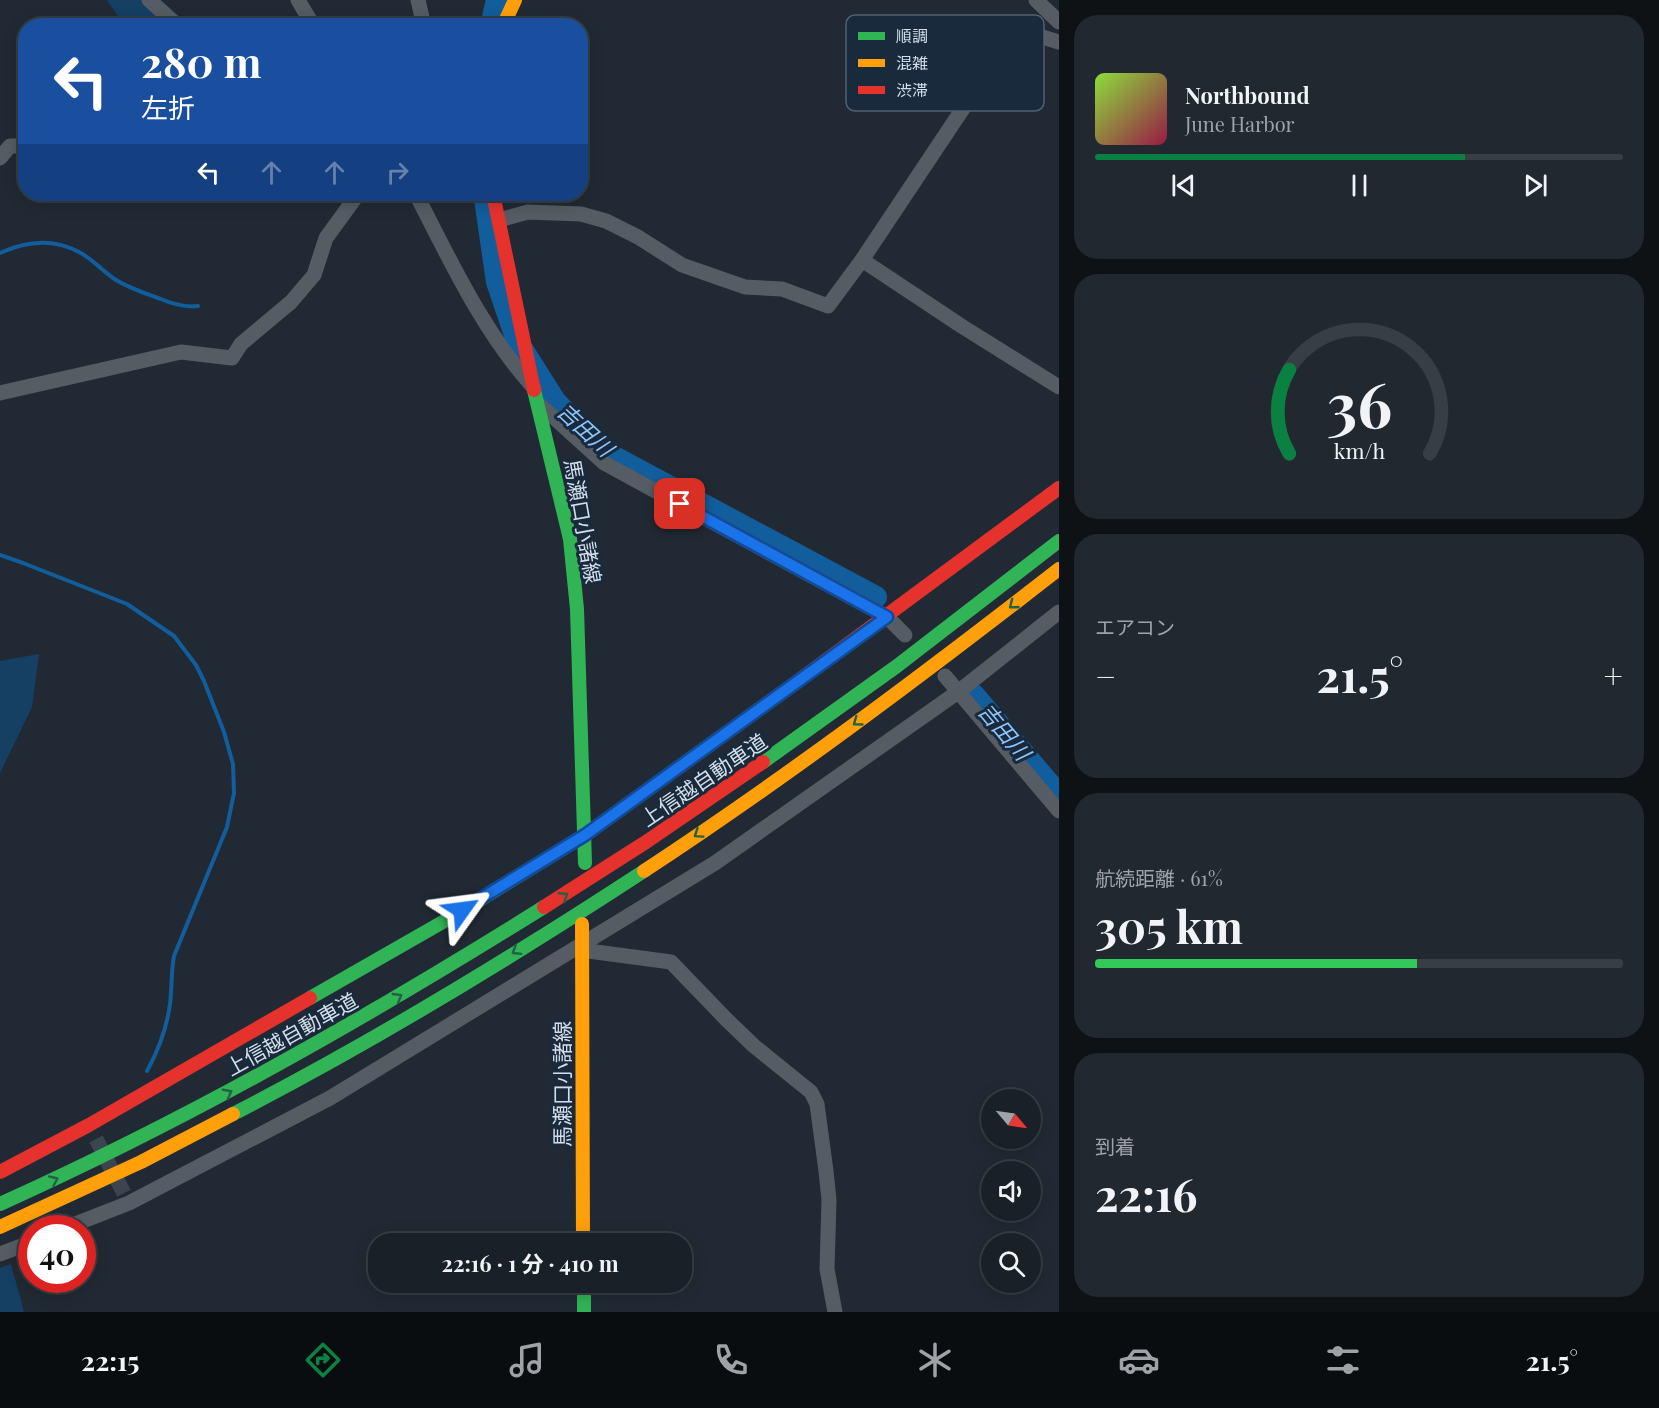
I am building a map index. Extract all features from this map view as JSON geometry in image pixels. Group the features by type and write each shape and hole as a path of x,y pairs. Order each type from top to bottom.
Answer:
{"main road":[{"path":"507,18 515,0"},
{"name":"馬瀬口小諸線","path":"495,201 534,388 570,538 578,633 585,863"},
{"path":"0,1172 93,1132 585,835 887,617 1059,488"},
{"name":"上信越自動車道","path":"0,1204 69,1174 244,1084 406,992 526,920 663,832 827,718 1059,542"},
{"name":"上信越自動車道","path":"0,1227 149,1158 258,1102 433,1002 558,925 676,849 819,749 929,670 1059,569"},
{"name":"馬瀬口小諸線","path":"582,924 583,1233"},
{"path":"584,1293 584,1312"}],"street":[{"path":"149,0 169,18"},
{"path":"298,0 309,18"},
{"path":"418,0 422,18"},
{"path":"1036,0 1059,22"},
{"path":"1044,38 1059,42"},
{"path":"499,220 528,212 590,216 606,221 638,237 682,265 745,287 782,288 828,306 862,260 961,111"},
{"path":"0,158 10,146 18,146"},
{"path":"0,393 181,352 232,358 241,344 291,302 314,275 327,238 353,201"},
{"path":"420,201 462,281 496,338 514,366 534,388"},
{"path":"862,260 1059,387"},
{"path":"539,404 604,463 887,617 905,635"},
{"path":"96,1216 129,1203 330,1098 582,947 715,863 958,692 1059,612"},
{"path":"945,676 1059,812"},
{"path":"582,947 671,962 733,1026 811,1092 817,1104 826,1171 829,1200 827,1269 835,1312"},
{"path":"0,1254 18,1247"}],"shaded area":[{"path":"107,0 161,0 181,18 119,18"},
{"path":"39,654 32,707 0,773 0,661"},
{"path":"11,1264 24,1312 0,1312 0,1268"}],"waterway":[{"name":"吉田川","path":"493,18 497,0"},
{"name":"吉田川","path":"485,201 497,282 517,341 555,401 603,451 876,597"},
{"path":"0,253 30,244 59,245 84,255 111,277 131,288 173,303 198,306"},
{"path":"0,555 127,604 174,636 196,665 224,732 233,764 234,793 227,827 174,956 167,1021 147,1071"},
{"name":"吉田川","path":"974,695 1059,795"}],"tunnel":[{"path":"96,1139 129,1203"}],"traffic: fast":[{"path":"534,390 570,539 577,609 585,863"},
{"path":"763,762 897,666 1059,541"},
{"path":"310,998 462,911 585,835 794,684"},
{"path":"233,1114 442,998 644,871"},
{"path":"0,1204 140,1137 277,1065 411,988 544,907"},
{"path":"584,1293 584,1312"}],"traffic: slow":[{"path":"507,18 515,0"},
{"path":"644,871 750,799 854,724 1059,569"},
{"path":"582,924 583,1233"},
{"path":"0,1227 141,1162 233,1114"}],"traffic: jam":[{"path":"494,201 534,390"},
{"path":"794,684 1059,488"},
{"path":"544,907 646,842 763,762"},
{"path":"0,1172 89,1125 310,998"}],"route":[{"path":"462,910 585,835 887,617 680,504"}]}
